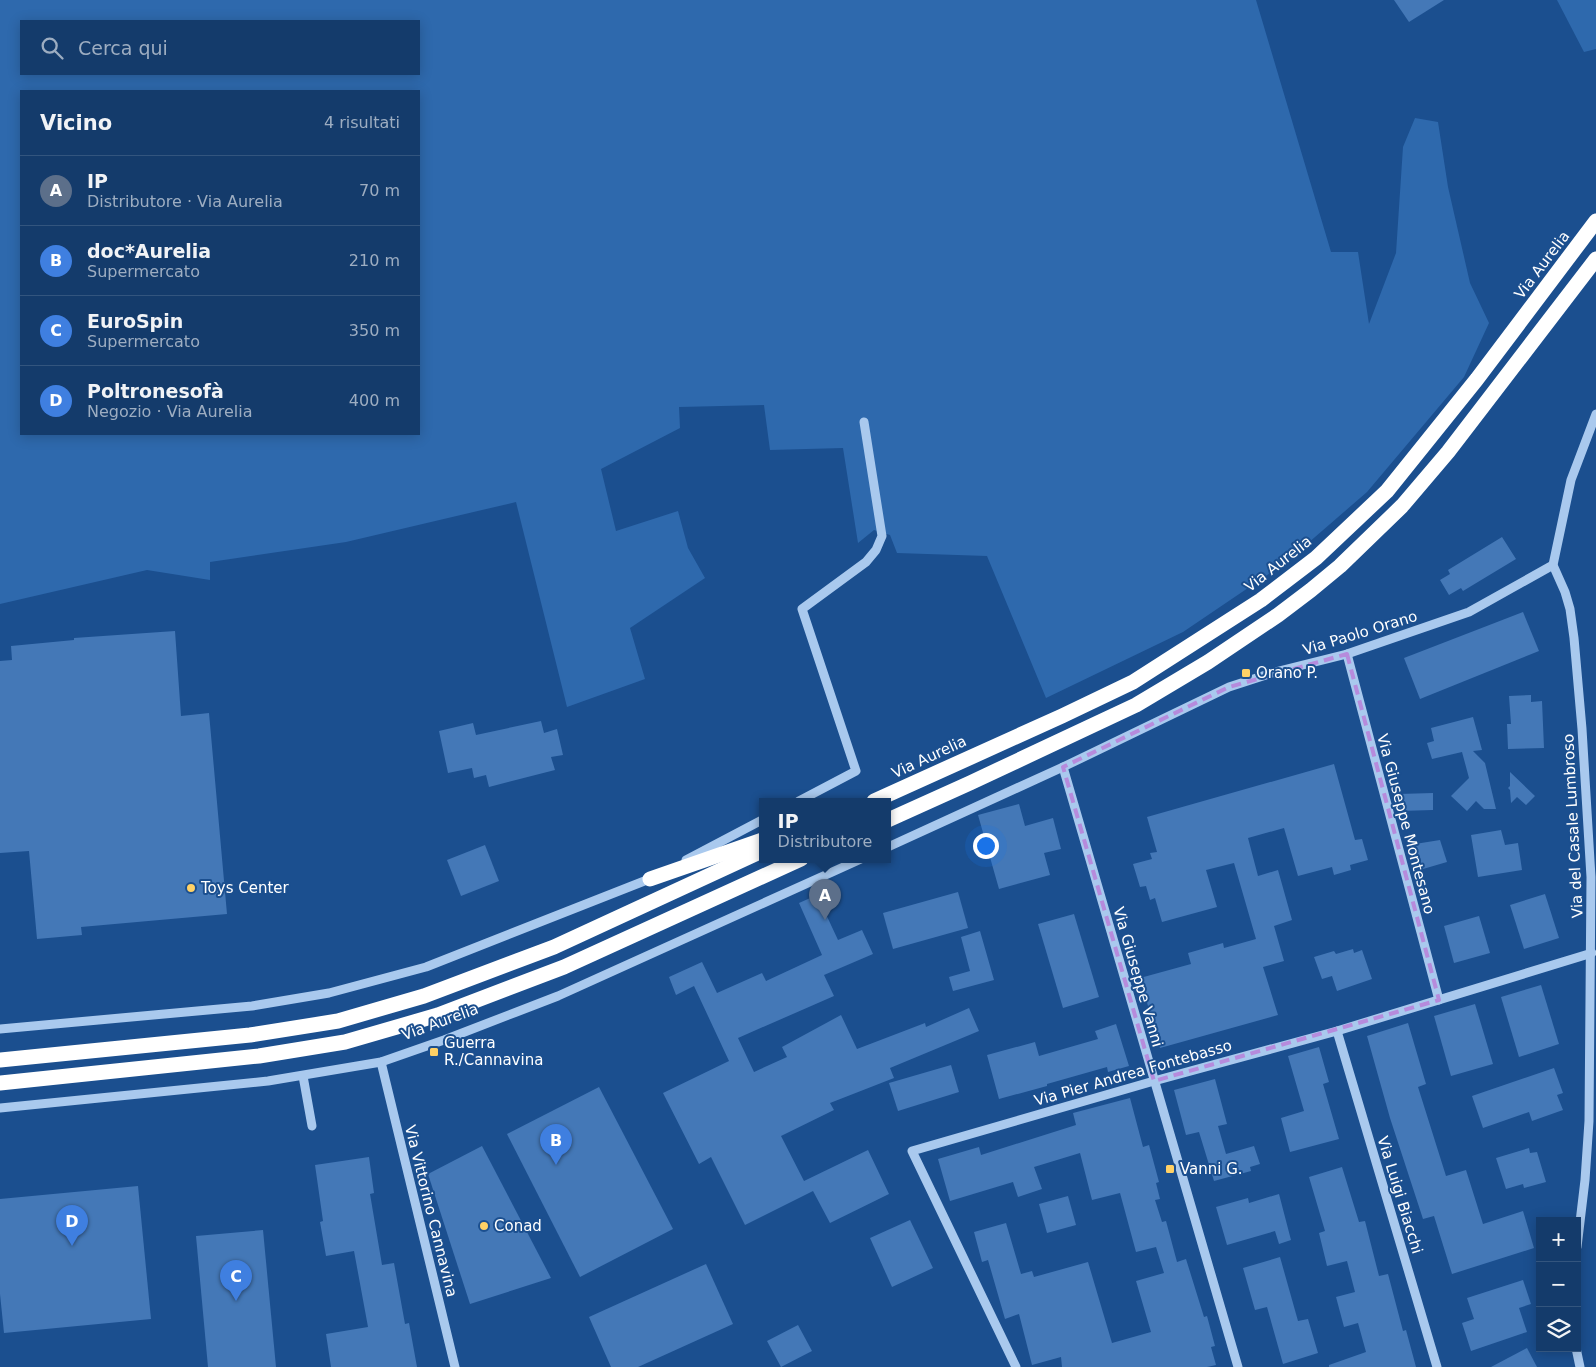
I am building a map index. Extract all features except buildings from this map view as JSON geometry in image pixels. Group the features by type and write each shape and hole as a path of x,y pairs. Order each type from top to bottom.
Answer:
{"highway":[{"name":"Via Aurelia","path":"881,798 1062,716 1132,682 1261,600 1316,558 1387,491 1477,380 1596,221"},
{"path":"891,819 1136,705 1208,662 1278,615 1311,590 1340,566 1402,506 1442,459 1596,259"},
{"path":"650,879 759,841"},
{"name":"Via Aurelia","path":"0,1060 250,1035 338,1021 424,996 554,947 759,853"},
{"name":"Via Aurelia","path":"0,1083 259,1056 345,1042 438,1016 564,967 792,863"}],"street":[{"path":"1554,565 1571,480 1596,414"},
{"path":"805,798 856,771 802,609 866,562 876,550 882,536 864,422"},
{"name":"Via Paolo Orano","path":"1062,767 1229,687 1275,672 1346,654 1469,612 1554,565"},
{"name":"Via del Casale Lumbroso","path":"1554,565 1568,603 1574,638 1590,857 1592,1157 1581,1223"},
{"name":"Via Giuseppe Montesano","path":"1346,654 1439,1000"},
{"path":"891,846 1062,767"},
{"name":"Via Giuseppe Vanni","path":"1062,767 1238,1367"},
{"path":"0,1029 252,1006 329,993 426,968 650,879 759,822"},
{"name":"Via Aurelia","path":"0,1108 268,1081 381,1062 558,996 852,863"},
{"name":"Via Pier Andrea Fontebasso","path":"1016,1367 912,1151 1337,1030 1592,953"},
{"name":"Via Luigi Biacchi","path":"1337,1030 1437,1367"},
{"name":"Via Vittorino Cannavina","path":"381,1062 455,1367"},
{"path":"303,1076 312,1126"},
{"path":"1577,1352 1580,1367"}],"highlighted area":[{"path":"1347,654 1439,1000 1154,1081 1063,767 1229,687"}],"shaded area":[{"path":"0,0 1256,0 1331,252 1358,252 1369,324 1396,253 1403,147 1415,118 1438,122 1448,187 1470,283 1489,323 1464,377 1367,492 1285,563 1183,632 1046,698 987,556 897,553 890,535 874,530 858,543 843,448 770,450 764,405 679,407 680,428 601,469 616,531 678,511 688,548 705,578 630,628 645,679 567,707 516,502 346,542 210,562 210,580 147,570 0,604"},
{"path":"1557,0 1596,0 1596,49 1584,52"}],"place":[{"name":"Orano P.","path":"1246,673"},
{"name":"Toys Center","path":"191,888"},
{"name":"IP","path":"825,920"},
{"name":"Guerra R./Cannavina","path":"434,1052"},
{"name":"doc*Aurelia","path":"556,1165"},
{"name":"Vanni G.","path":"1170,1169"},
{"name":"Conad","path":"484,1226"},
{"name":"Poltronesofà","path":"72,1246"},
{"name":"EuroSpin","path":"236,1301"}]}
